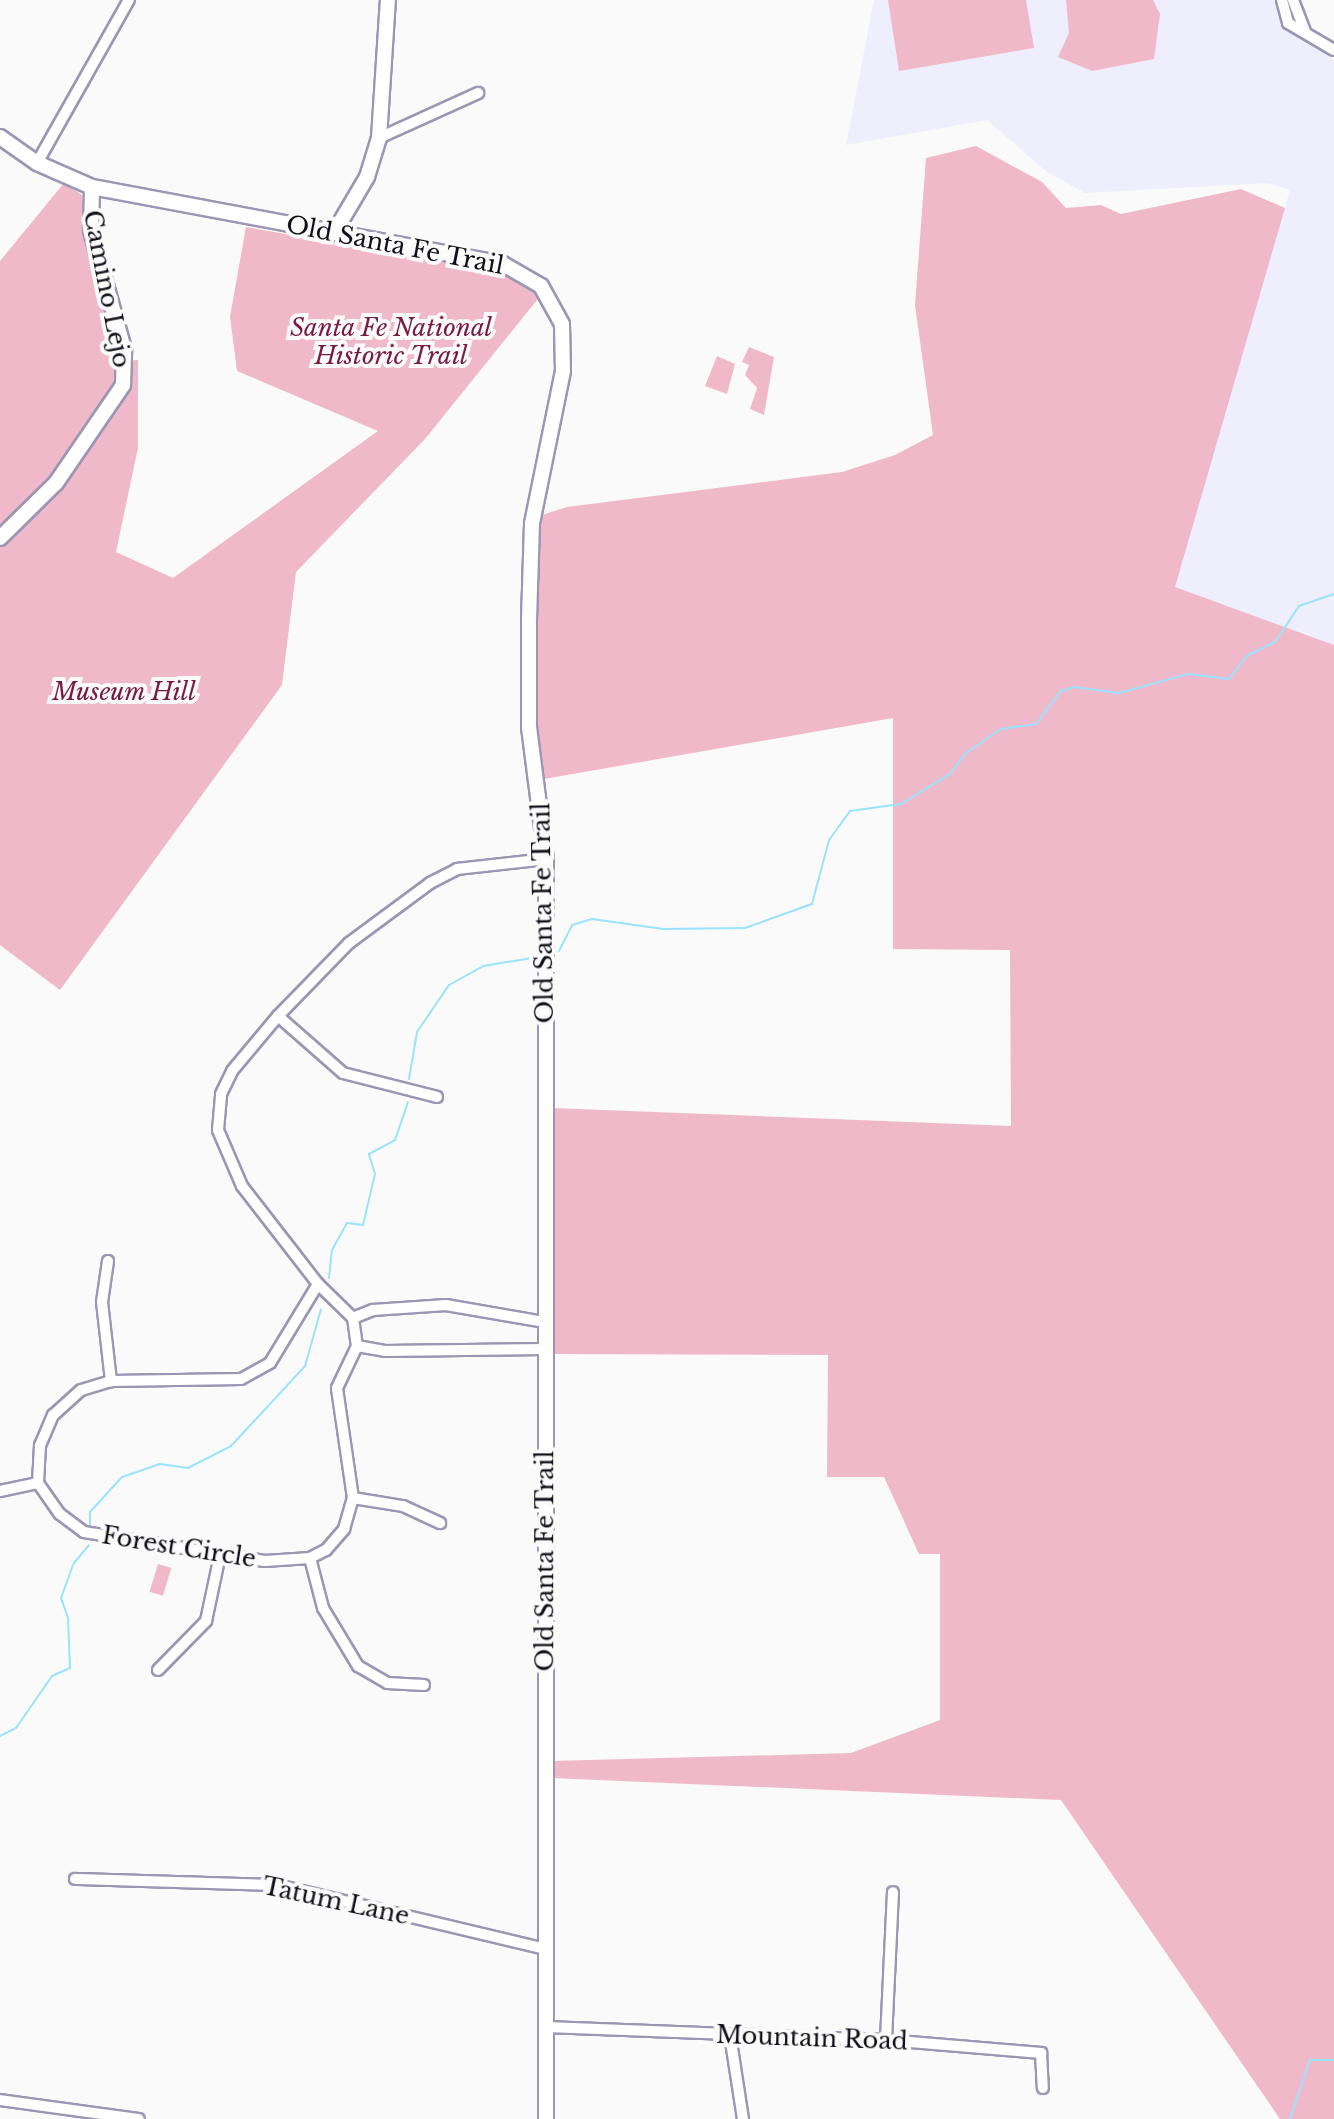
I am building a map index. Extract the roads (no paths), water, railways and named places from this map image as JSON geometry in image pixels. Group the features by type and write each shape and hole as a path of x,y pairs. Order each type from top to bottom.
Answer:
{"street":[{"path":"37,163 129,0"},
{"path":"334,233 367,177 379,138 388,0"},
{"path":"1282,0 1288,23 1334,50"},
{"path":"1293,0 1305,32"},
{"path":"379,138 478,93"},
{"name":"Old Santa Fe Trail","path":"0,137 37,163 92,187 503,264 531,277 550,296 558,312 565,360 538,486 530,558 529,727 546,859 546,2119"},
{"name":"Camino Lejo","path":"0,538 56,483 123,385 124,349 91,231 92,187"},
{"path":"424,1685 387,1683 358,1666 334,1632 310,1558 326,1550 344,1529 353,1498 337,1397 341,1374 357,1346 353,1318 318,1284 242,1186 218,1130 221,1094 232,1071 278,1016 349,943 430,883 457,869 546,859"},
{"path":"278,1016 343,1073 437,1097"},
{"path":"108,1261 102,1302 111,1381"},
{"path":"0,1491 38,1483 40,1445 53,1415 81,1390 111,1381 241,1379 270,1363 318,1284"},
{"path":"353,1318 373,1310 446,1305 544,1322"},
{"path":"357,1346 385,1351 544,1349"},
{"name":"Forest Circle","path":"38,1483 60,1514 84,1532 265,1561 310,1558"},
{"path":"353,1498 403,1506 440,1523"},
{"path":"158,1670 206,1621 220,1555"},
{"name":"Tatum Lane","path":"75,1879 277,1885 546,1949"},
{"path":"886,2040 893,1892"},
{"name":"Mountain Road","path":"546,2027 886,2040 1041,2053 1043,2088"},
{"path":"730,2035 743,2119"},
{"path":"0,2100 139,2119"}],"waterway":[{"path":"559,951 572,925 592,919 663,929 745,928 812,904 829,840 850,811 901,804 950,774 966,753 1001,729 1036,724 1061,691 1074,687 1119,693 1188,674 1229,679 1248,655 1275,642 1299,606 1334,594"},
{"path":"409,1079 417,1032 449,985 483,966 538,957"},
{"path":"329,1278 332,1250 347,1223 363,1225 375,1174 369,1154 395,1140 408,1102"},
{"path":"90,1525 90,1512 122,1477 160,1464 188,1468 231,1446 305,1366 321,1309"},
{"path":"0,1736 16,1728 52,1676 70,1668 68,1618 61,1598 74,1563 89,1545"},
{"path":"1290,2119 1310,2060 1334,2060"}],"park label":[{"name":"Santa Fe National Historic Trail","path":"391,342"},
{"name":"Museum Hill","path":"124,692"}]}
